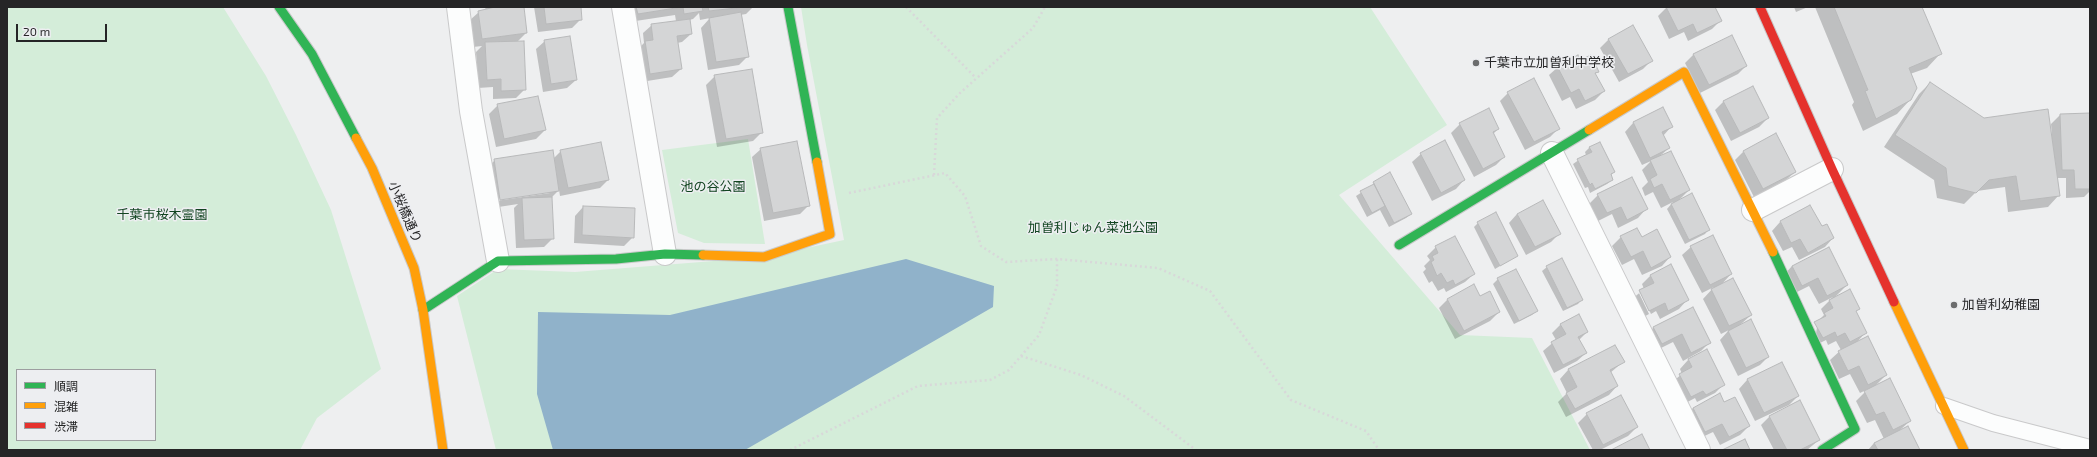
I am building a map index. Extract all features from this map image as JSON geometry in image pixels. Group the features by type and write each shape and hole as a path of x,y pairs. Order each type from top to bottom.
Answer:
{"street":[{"name":"小桜橋通り","path":"279,7 312,54 372,168 414,268 423,310 443,450"},
{"path":"458,7 471,111 498,261"},
{"path":"623,7 666,254"},
{"path":"423,310 498,261 616,259 666,254 764,257 830,234 788,7"},
{"path":"1760,7 1832,169 1964,450"},
{"path":"1399,244 1684,72 1753,210 1854,429 1822,450"},
{"path":"1552,153 1699,450"},
{"path":"1753,210 1832,169"}],"lane":[{"path":"1944,406 1993,423 2090,448"}],"path":[{"path":"906,7 976,78"},
{"path":"934,175 937,118 976,78 1032,28 1045,7"},
{"path":"823,198 945,173 965,196 981,246 1006,262 1057,259 1158,268 1210,291 1291,400 1366,431 1379,450"},
{"path":"790,450 918,386 990,380 1009,370 1039,335 1057,286 1057,259"},
{"path":"1021,356 1081,375 1124,396 1196,450"}],"green space":[{"name":"千葉市桜木霊園","path":"7,7 223,7 266,76 296,135 331,210 381,369 317,418 300,450 7,450"},
{"name":"加曽利じゅん菜池公園","path":"801,7 1370,7 1447,125 1339,195 1460,335 1532,338 1590,450 496,450 457,296 498,269 575,272 764,257 844,240"},
{"name":"池の谷公園","path":"748,139 765,244 704,243 678,233 662,150"}],"water":[{"path":"906,259 994,286 993,307 745,450 553,450 537,394 538,312 670,315"}],"building":[{"path":"495,7 524,7 527,33 482,39 478,11"},
{"path":"544,7 581,7 582,20 546,24"},
{"path":"636,7 682,7 638,14"},
{"path":"683,7 702,7 703,11 684,14"},
{"path":"708,7 745,7 709,11"},
{"path":"1666,7 1715,7 1722,21 1697,33 1693,24 1678,31"},
{"path":"1834,7 1922,7 1942,54 1909,68 1917,88 1911,100 1876,119 1865,91 1868,90"},
{"path":"741,12 749,57 716,62 709,18"},
{"path":"690,19 692,34 677,36 682,69 650,74 645,41 653,40 651,24"},
{"path":"1633,25 1653,61 1628,74 1608,39"},
{"path":"1732,35 1747,66 1709,85 1693,54"},
{"path":"570,36 577,80 551,84 544,40"},
{"path":"524,41 526,90 501,91 501,79 487,80 485,42"},
{"path":"1578,55 1580,60 1591,55 1599,72 1595,73 1605,91 1585,101 1579,89 1571,93 1557,66"},
{"path":"752,69 763,133 726,139 714,75"},
{"path":"1534,78 1560,129 1534,142 1507,92"},
{"path":"1930,82 1984,118 2048,109 2060,196 2020,201 2016,176 1989,180 1976,193 1948,186 1946,168 1895,135"},
{"path":"1753,86 1769,118 1740,133 1723,101"},
{"path":"538,96 546,130 504,139 497,104"},
{"path":"1663,107 1673,127 1662,132 1670,148 1650,158 1633,122"},
{"path":"1489,108 1499,129 1493,132 1505,157 1483,169 1459,123"},
{"path":"2090,113 2090,189 2075,189 2074,170 2062,170 2060,114"},
{"path":"1776,133 1796,172 1763,189 1743,151"},
{"path":"1445,140 1465,180 1441,193 1420,153"},
{"path":"797,141 810,206 773,213 760,148"},
{"path":"601,142 609,180 568,188 560,150"},
{"path":"1600,142 1615,172 1611,174 1613,180 1595,189 1592,183 1590,185 1577,159 1592,152 1589,147"},
{"path":"553,150 559,191 500,200 494,159"},
{"path":"1671,151 1690,190 1670,200 1662,184 1654,188 1650,179 1657,175 1650,160"},
{"path":"1390,172 1412,214 1394,223 1373,182"},
{"path":"1632,177 1648,209 1627,220 1621,207 1607,213 1597,194"},
{"path":"1374,184 1385,206 1372,213 1360,191"},
{"path":"1692,193 1710,230 1689,240 1671,204"},
{"path":"552,197 554,239 524,240 522,198"},
{"path":"1543,200 1561,234 1535,247 1517,214"},
{"path":"1810,205 1822,226 1827,224 1834,238 1808,253 1800,239 1791,243 1780,221"},
{"path":"583,206 635,208 634,238 582,235"},
{"path":"1496,212 1518,256 1500,266 1477,222"},
{"path":"1637,228 1642,237 1657,229 1671,257 1651,268 1643,251 1631,257 1620,236"},
{"path":"1713,235 1732,274 1710,285 1690,246"},
{"path":"1455,236 1475,274 1455,285 1453,280 1447,283 1441,273 1437,276 1431,262 1434,260 1432,256 1438,253 1435,246"},
{"path":"1829,247 1848,285 1827,296 1818,278 1802,286 1792,266"},
{"path":"1562,258 1583,300 1567,308 1546,266"},
{"path":"1671,264 1689,300 1668,311 1665,303 1649,311 1639,290 1654,283 1650,275"},
{"path":"1516,269 1538,311 1519,321 1497,278"},
{"path":"1733,278 1752,315 1729,326 1711,289"},
{"path":"1474,284 1480,296 1490,291 1500,312 1464,331 1447,299"},
{"path":"1850,289 1860,309 1856,311 1867,333 1850,342 1845,333 1837,337 1835,332 1823,338 1814,322 1826,316 1824,313 1833,308 1829,300"},
{"path":"1693,307 1711,343 1691,353 1682,334 1662,344 1653,327"},
{"path":"1579,314 1588,332 1578,337 1587,353 1563,365 1551,342 1566,334 1560,324"},
{"path":"1751,319 1769,357 1746,368 1728,331"},
{"path":"1868,336 1887,375 1868,385 1859,366 1848,371 1838,351"},
{"path":"1615,345 1625,362 1610,370 1618,386 1575,409 1566,393 1577,387 1568,369"},
{"path":"1707,349 1725,385 1706,395 1703,391 1691,397 1679,374 1692,367 1688,359"},
{"path":"1782,362 1799,396 1764,413 1747,379"},
{"path":"1890,378 1911,421 1893,430 1884,412 1876,415 1864,391"},
{"path":"1720,393 1724,402 1735,397 1750,426 1729,437 1722,424 1705,432 1693,408"},
{"path":"1621,395 1638,427 1603,445 1586,413"},
{"path":"1800,400 1820,440 1800,450 1787,450 1769,416"},
{"path":"1908,426 1920,450 1878,450 1874,443"},
{"path":"1642,434 1650,450 1611,450"},
{"path":"1745,439 1750,450 1722,450"}],"traffic: fast":[{"path":"279,7 312,54 356,138"},
{"path":"788,7 817,162"},
{"path":"1399,245 1589,130"},
{"path":"1773,252 1855,429 1822,450"},
{"path":"423,310 498,261 616,259 665,254 703,255"}],"traffic: slow":[{"path":"1589,130 1684,72 1773,252"},
{"path":"356,138 372,168 414,268 423,310 443,450"},
{"path":"703,255 764,257 830,234 817,162"},
{"path":"1894,302 1964,450"}],"traffic: jam":[{"path":"1760,7 1832,169 1894,302"}],"place":[{"name":"千葉市立加曽利中学校","path":"1476,63"},
{"name":"加曽利幼稚園","path":"1954,305"}]}
